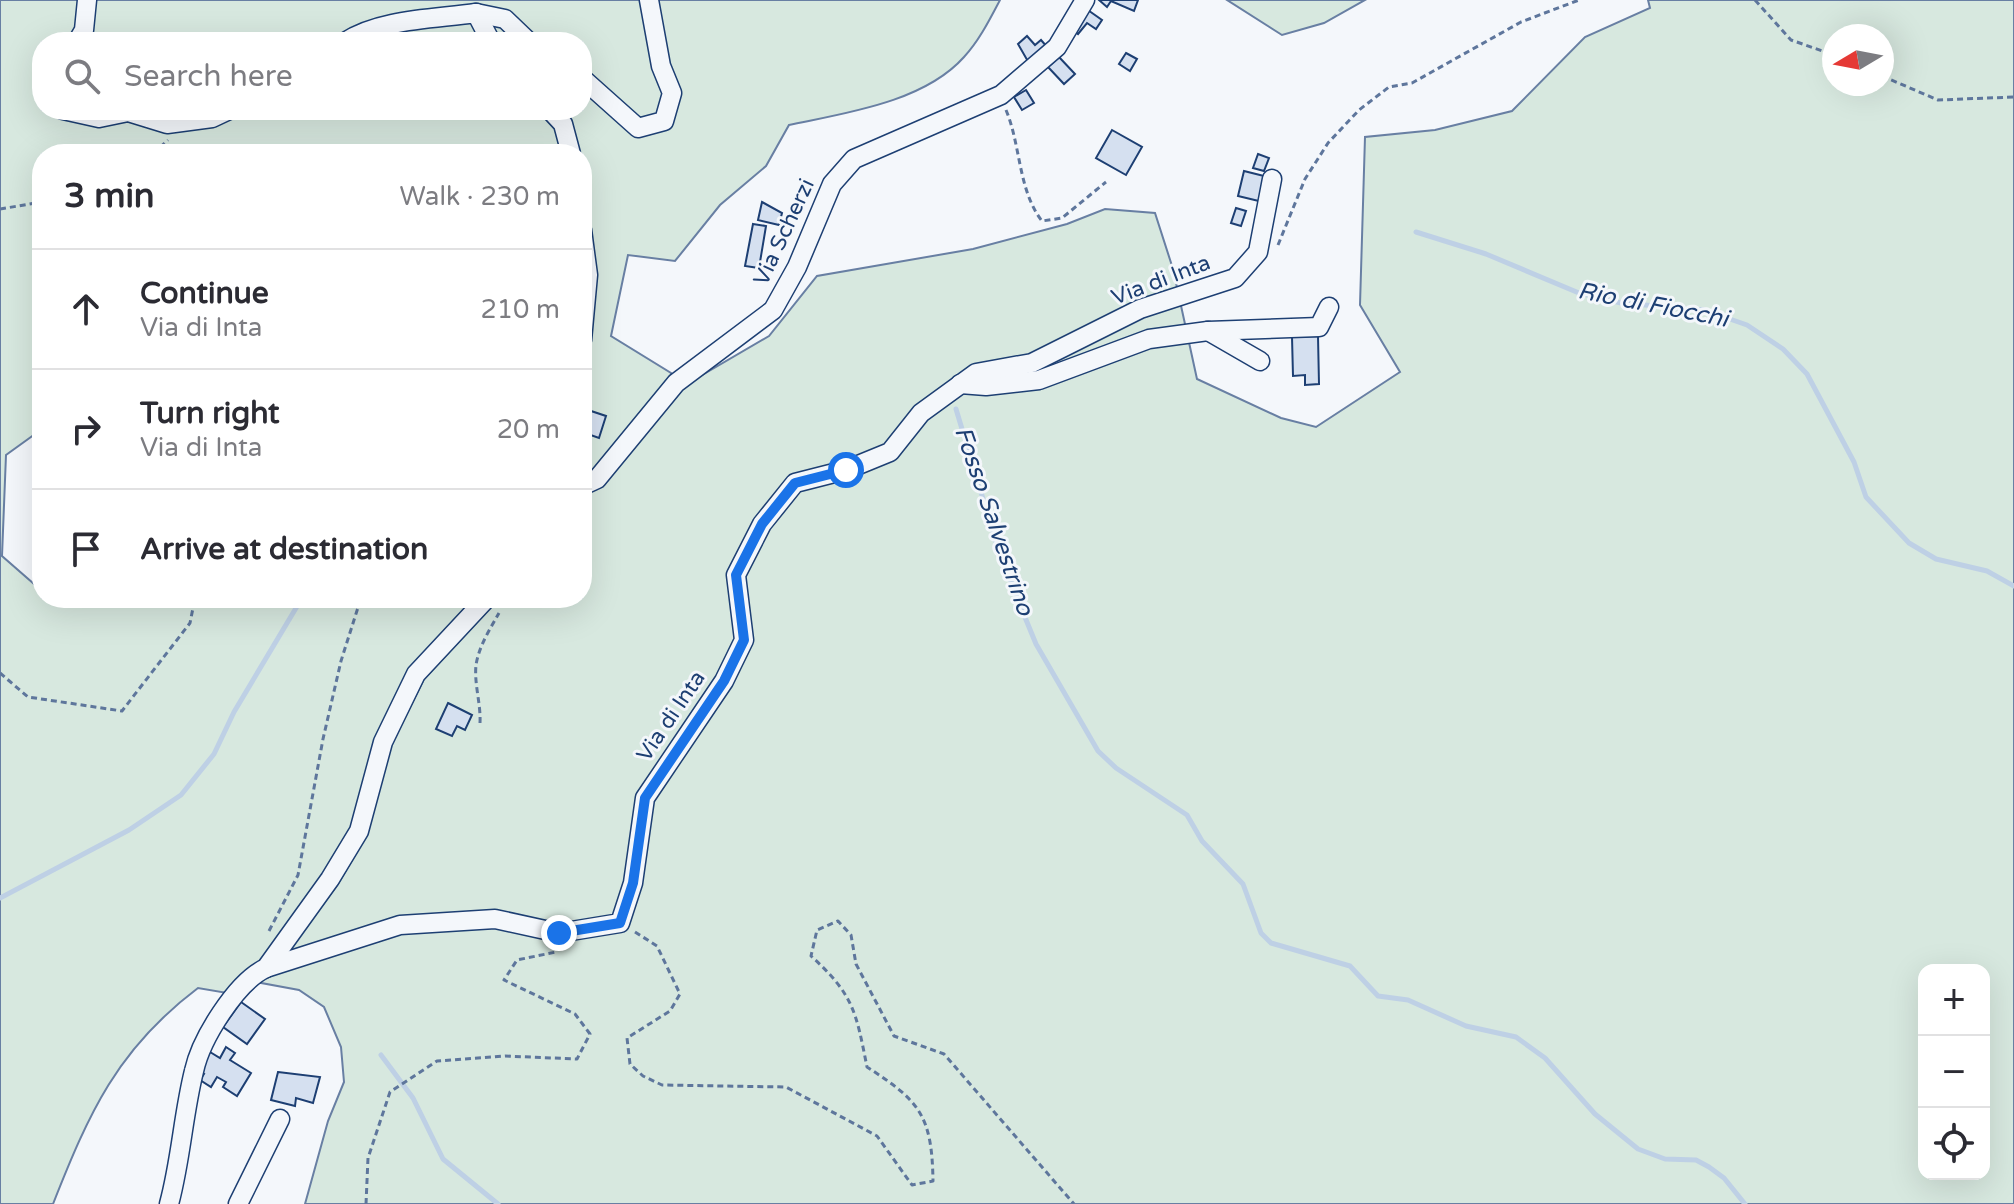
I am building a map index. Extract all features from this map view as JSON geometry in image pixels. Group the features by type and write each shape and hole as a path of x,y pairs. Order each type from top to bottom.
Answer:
{"street":[{"path":"83,32 87,0"},
{"path":"592,87 638,128 664,121 672,93 661,66 649,0"},
{"name":"Via Scherzi","path":"592,481 676,383 773,310 797,267 814,219 832,184 854,159 1001,95 1057,47 1085,0"},
{"path":"476,13 486,32"},
{"path":"369,32 476,13 505,19 519,32"},
{"path":"154,120 167,124 197,120"},
{"path":"559,120 568,144"},
{"path":"1249,262 1258,252 1270,204 1272,179"},
{"name":"Via di Inta","path":"620,923 633,883 645,798 724,681 744,640 736,575 762,524 795,483 846,470 890,452 921,413 976,373 1032,363 1140,309 1235,278 1249,262"},
{"path":"960,384 986,386 1039,380 1149,339 1208,331 1319,327 1329,307"},
{"path":"1208,331 1260,361"},
{"path":"266,968 330,879 359,831 383,742 416,674 487,608"},
{"path":"169,1204 177,1175 194,1068 232,995 251,975 400,925 495,919 559,933 620,923"},
{"path":"238,1204 280,1119"}],"path":[{"path":"1249,262 1264,259 1281,243 1305,179 1328,143 1359,110 1389,87 1412,83 1521,22 1579,0"},
{"path":"1755,0 1791,40 1822,51"},
{"path":"1894,81 1938,100 2014,97"},
{"path":"1001,95 1017,136 1029,204 1042,221 1062,218 1106,182"},
{"path":"0,209 32,204"},
{"path":"0,673 28,697 122,711 190,623 193,608"},
{"path":"269,932 298,875 323,739 358,608"},
{"path":"480,723 481,703 476,667 493,608"},
{"path":"620,923 657,946 680,994 670,1011 627,1038 630,1064 643,1076 662,1085 786,1087 877,1136 912,1185 933,1181 932,1139 907,1093 867,1067 855,1008 836,978 811,956 817,930 838,921 851,935 856,964 894,1036 944,1054 1074,1204"},
{"path":"366,1204 368,1158 390,1092 437,1061 505,1056 577,1059 590,1034 575,1014 504,980 517,960 558,951"}],"shaded area":[{"path":"0,0 1000,0 984,30 964,57 928,85 883,103 789,125 766,166 720,205 675,261 628,255 611,336 671,373 670,383 592,476 592,144 32,144 32,436 6,455 2,556 32,582 32,608 469,608 411,671 353,828 325,876 261,963 247,970 227,993 198,988 170,1011 126,1059 93,1112 53,1204 0,1204"},
{"path":"1227,0 1365,0 1324,23 1282,35"},
{"path":"1648,0 2014,0 2014,1204 305,1204 328,1121 344,1082 341,1047 324,1007 299,990 256,982 271,975 338,884 367,834 391,745 424,679 490,608 592,608 592,482 680,388 769,336 817,276 973,249 1067,224 1105,209 1155,213 1173,269 1197,379 1281,418 1316,427 1400,372 1360,305 1365,137 1435,130 1512,111 1585,37 1650,8"}],"building":[{"path":"1099,0 1138,0 1134,11 1111,1 1107,7"},
{"path":"1085,8 1102,20 1096,29 1087,23 1078,34 1070,28"},
{"path":"1027,36 1035,45 1041,40 1048,48 1030,65 1018,44"},
{"path":"1126,53 1137,59 1130,71 1119,64"},
{"path":"1059,57 1075,74 1064,84 1048,67"},
{"path":"1026,90 1034,103 1022,110 1014,97"},
{"path":"1112,130 1142,147 1126,175 1096,158"},
{"path":"1258,154 1269,158 1264,171 1253,168"},
{"path":"1244,171 1268,177 1263,202 1238,196"},
{"path":"762,202 782,213 779,225 758,220"},
{"path":"1236,208 1246,211 1241,226 1231,223"},
{"path":"753,224 766,226 759,268 745,266"},
{"path":"1318,336 1319,384 1305,385 1305,375 1293,376 1292,337"},
{"path":"592,411 606,416 599,438 592,436"},
{"path":"448,703 472,715 465,730 457,726 452,736 436,729"},
{"path":"241,1002 265,1019 247,1044 223,1027"},
{"path":"226,1047 235,1053 230,1060 251,1073 237,1096 223,1087 226,1082 217,1077 211,1087 200,1080 204,1074 198,1071 210,1052 220,1058"},
{"path":"278,1072 320,1077 313,1103 296,1098 295,1106 271,1100"}],"waterway":[{"name":"Rio di Fiocchi","path":"1416,232 1486,254 1579,293 1621,303 1704,310 1747,325 1783,349 1807,374 1854,462 1866,497 1909,543 1936,559 1987,571 2014,586"},
{"name":"Fosso Salvestrino","path":"956,409 996,542 1036,644 1098,751 1116,768 1187,815 1202,841 1243,884 1261,933 1271,943 1350,966 1378,996 1408,1000 1466,1026 1516,1037 1545,1058 1595,1114 1638,1149 1665,1159 1696,1160 1724,1178 1745,1204"},
{"path":"0,898 129,830 181,795 214,754 234,712 296,608"},
{"path":"381,1055 413,1098 443,1159 498,1204"}],"route":[{"path":"559,933 620,923 633,883 645,798 671,755 724,681 744,640 736,575 762,524 795,483 846,470"}]}
